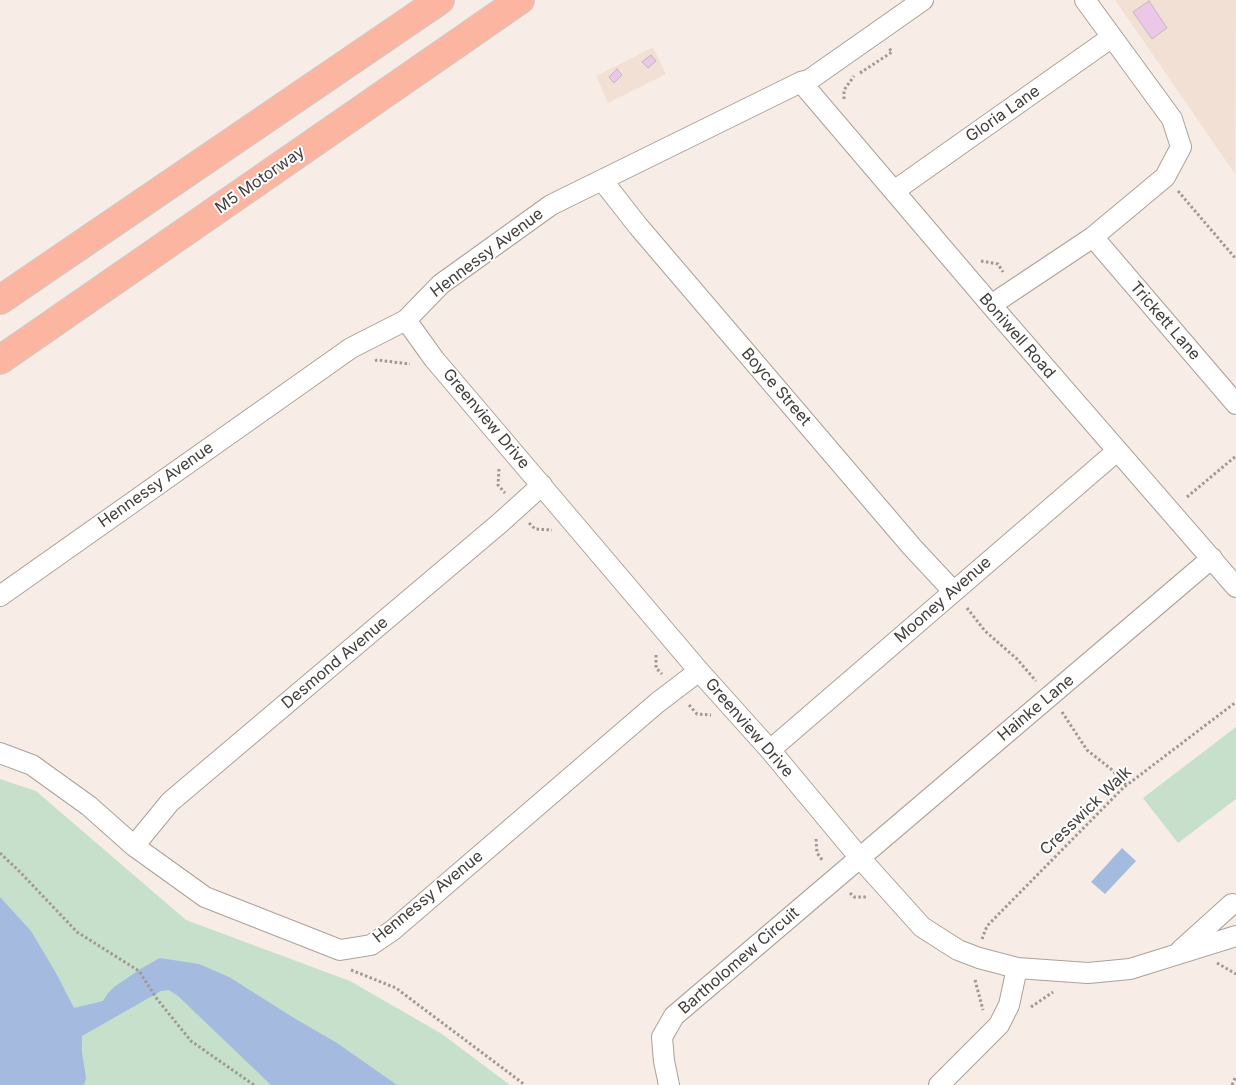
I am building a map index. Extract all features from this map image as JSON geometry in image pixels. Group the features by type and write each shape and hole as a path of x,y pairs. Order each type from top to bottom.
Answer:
{"highway":[{"path":"0,300 440,0"},
{"name":"M5 Motorway","path":"0,360 520,0"}],"street":[{"name":"Hennessy Avenue","path":"0,596 351,348 406,320 441,284 551,205 801,82 809,80 923,0"},
{"path":"991,305 1093,237 1166,177 1182,147 1172,119 1085,0"},
{"name":"Gloria Lane","path":"894,191 1112,37"},
{"name":"Boniwell Road","path":"801,82 991,305 1236,587"},
{"name":"Boyce Street","path":"602,180 638,226 912,547 953,591"},
{"name":"Trickett Lane","path":"1093,237 1236,404"},
{"name":"Greenview Drive","path":"406,320 434,359 699,671 770,750 860,858 922,927 958,950 979,958 1017,968 1088,973 1130,969 1236,936"},
{"name":"Mooney Avenue","path":"770,750 1117,451"},
{"name":"Desmond Avenue","path":"134,846 170,802 500,523 542,485"},
{"name":"Hainke Lane","path":"860,858 1212,558"},
{"name":"Hennessy Avenue","path":"0,753 39,770 89,806 134,846 205,897 340,950 371,945 393,930 657,703 699,671"},
{"name":"Bartholomew Circuit","path":"669,1085 662,1037 674,1016 860,858"},
{"path":"1234,898 1232,915 1236,928"},
{"name":"Greenview Drive","path":"1178,953 1234,898"},
{"path":"939,1085 999,1025 1009,1005 1017,968"}],"path":[{"path":"844,100 844,90 853,78 892,52 878,32"},
{"path":"1166,177 1236,259"},
{"path":"978,261 998,264 1016,289"},
{"path":"1184,500 1236,456"},
{"path":"967,608 985,631 1018,659 1039,684"},
{"name":"Cresswick Walk","path":"979,958 987,926 1127,786 1236,702"},
{"path":"1061,709 1088,750 1111,769 1127,786"},
{"path":"0,853 77,932 139,971 157,999 191,1041 254,1085"},
{"path":"1232,1085 1236,1076"}],"shaded area":[{"path":"1115,0 1236,0 1235,174"},
{"path":"653,47 666,74 608,103 596,76"}],"green space":[{"path":"1236,727 1236,799 1178,843 1143,798"},
{"path":"0,779 36,791 186,920 350,981 442,1034 510,1085 0,1085"}],"water":[{"path":"1122,848 1136,861 1105,894 1091,882"},
{"path":"0,897 31,931 74,1008 103,1001 114,987 160,958 199,964 229,977 337,1043 397,1085 271,1085 178,996 169,990 161,991 82,1036 82,1052 86,1078 84,1085 0,1085"}],"building":[{"path":"1149,1 1167,28 1152,39 1133,12"},
{"path":"651,55 656,61 648,68 642,62"},
{"path":"617,69 622,75 614,83 609,77"}]}
